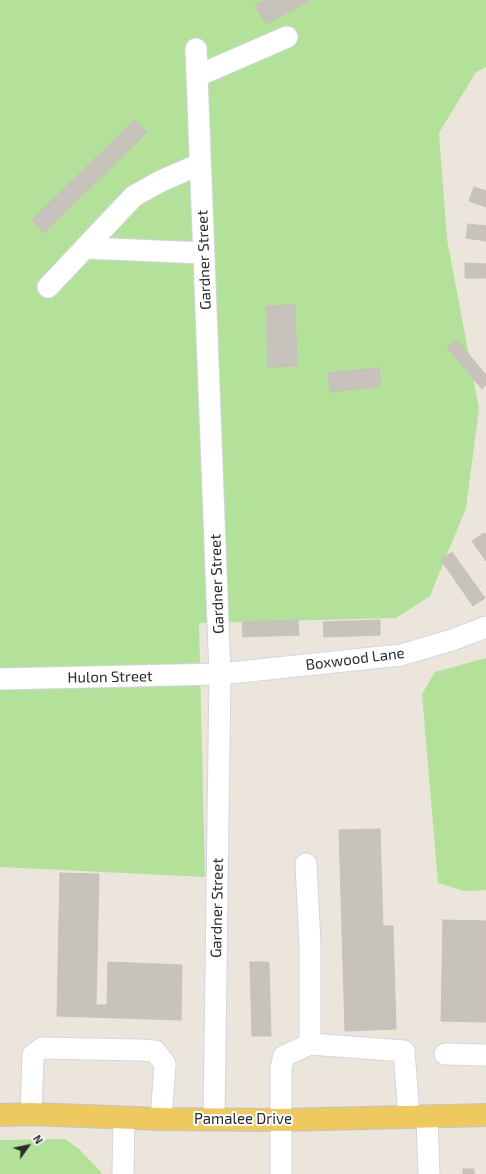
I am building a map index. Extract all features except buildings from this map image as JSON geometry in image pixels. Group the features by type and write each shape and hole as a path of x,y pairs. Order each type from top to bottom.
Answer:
{"main road":[{"name":"Pamalee Drive","path":"0,1115 31,1114 161,1119 214,1118 282,1120 486,1115"}],"street":[{"path":"197,76 287,37"},
{"name":"Gardner Street","path":"196,49 220,674 214,1118"},
{"path":"48,287 134,196 161,180 200,164"},
{"path":"85,248 204,253"},
{"name":"Boxwood Lane","path":"220,674 400,656 452,640 486,627"},
{"name":"Hulon Street","path":"0,679 220,674"},
{"path":"306,864 310,944 310,1044"},
{"path":"282,1174 281,1068 284,1056 310,1044 404,1051 418,1116 428,1174"},
{"path":"31,1114 33,1055 42,1048 141,1050 155,1051 165,1064 161,1119"},
{"path":"445,1054 486,1055"},
{"path":"123,1174 124,1118"}],"green space":[{"path":"0,0 486,0 486,67 476,72 439,133 447,239 479,409 466,508 430,596 396,618 199,623 205,877 0,867"},
{"path":"486,658 486,890 464,891 438,883 422,694 435,672"},
{"path":"65,1139 79,1149 101,1172 101,1174 0,1174 0,1140"}]}
